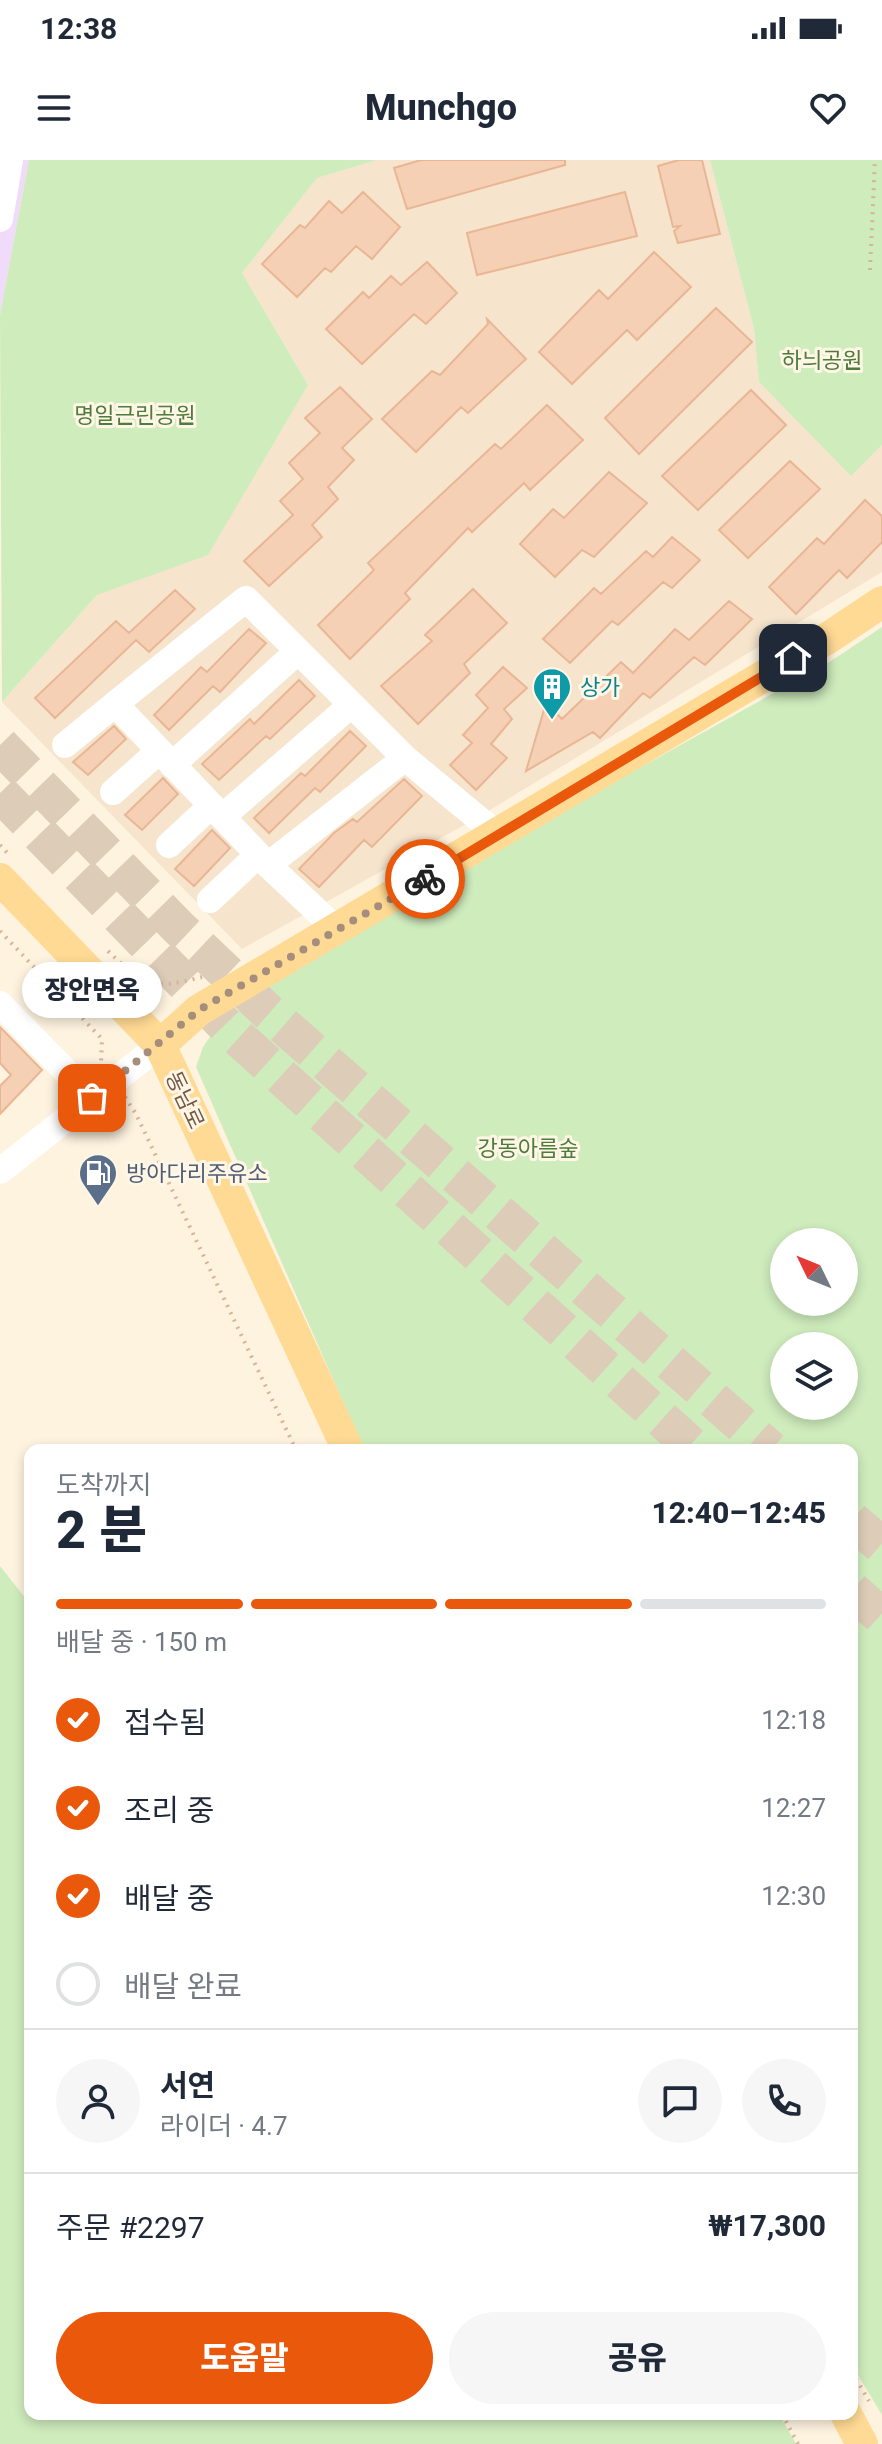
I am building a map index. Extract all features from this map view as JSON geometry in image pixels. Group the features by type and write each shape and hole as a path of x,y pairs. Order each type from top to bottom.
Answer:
{"main road":[{"path":"160,1045 199,1010 828,638 882,602"},
{"name":"동남로","path":"0,879 160,1045 345,1444"},
{"path":"849,2420 862,2444"}],"street":[{"path":"0,219 10,160"},
{"path":"65,745 246,599 405,758 497,834"},
{"path":"113,792 166,758 297,652"},
{"path":"115,704 263,860 333,926"},
{"path":"169,845 217,812 351,705"},
{"path":"210,900 405,758"},
{"path":"0,1005 92,1098"},
{"path":"0,1171 92,1098 108,1072 160,1045"}],"path":[{"path":"870,270 875,160"},
{"path":"0,931 102,1039 108,1072 136,1114 293,1444"},
{"path":"134,977 151,983"},
{"path":"785,2420 798,2444"}],"shaded area":[{"path":"0,160 29,160 0,315"},
{"path":"377,160 710,160 754,329 759,382 851,475 882,445 882,572 475,819 242,949 2,702 97,595 208,554 308,385 242,273 317,178"}],"green space":[{"name":"명일근린공원","path":"29,160 377,160 317,178 242,273 308,385 208,555 97,595 2,702 0,315"},
{"name":"하늬공원","path":"710,160 882,160 882,445 851,476 759,382 754,329"},
{"name":"강동아름숲","path":"882,627 882,2415 858,2375 858,1444 361,1444 196,1067 203,1047 216,1028 280,977 462,867 831,661"},
{"path":"0,1566 24,1596 24,2420 782,2420 796,2444 0,2444"}],"building":[{"path":"421,160 565,160 565,165 407,209 394,168"},
{"path":"679,160 702,160 720,234 678,243 674,231 680,226 673,227 658,166"},
{"path":"363,192 400,227 372,259 356,246 331,272 325,268 297,297 262,264 300,225 305,228 329,201 342,213"},
{"path":"625,192 637,236 477,275 467,233"},
{"path":"654,252 691,287 637,340 627,330 572,384 539,352 599,290 608,299"},
{"path":"427,262 457,293 426,324 414,314 362,364 326,329 363,292 369,298 391,276 401,285"},
{"path":"716,308 752,342 639,454 605,418"},
{"path":"487,319 526,359 468,413 461,407 416,452 382,419 432,371 440,375 488,324"},
{"path":"340,387 372,419 342,448 354,460 328,487 338,499 312,525 322,537 269,586 244,561 293,515 280,501 303,479 289,463 320,433 305,418"},
{"path":"751,390 786,425 698,510 662,476"},
{"path":"547,405 583,440 530,490 524,483 472,532 468,528 405,593 410,599 350,659 318,625 374,570 368,563 495,444 501,449"},
{"path":"790,461 820,489 748,558 719,530"},
{"path":"609,472 647,503 594,557 582,550 555,577 520,544 553,509 564,518"},
{"path":"865,500 882,516 882,542 847,578 839,570 796,614 769,587 817,538 824,544"},
{"path":"672,537 700,560 672,588 663,582 618,625 612,621 570,663 543,639 594,588 601,594 646,551 653,557"},
{"path":"473,589 507,623 464,664 470,673 418,724 381,686 432,641 425,635"},
{"path":"175,590 195,609 149,652 136,640 55,718 35,698 116,621 129,633"},
{"path":"729,601 752,619 705,665 694,657 650,698 643,693 600,738 593,732 526,771 546,703 562,719 621,662 633,673 675,629 689,640"},
{"path":"249,629 266,643 220,692 213,686 169,730 154,715 201,667 207,672"},
{"path":"503,667 527,688 504,709 512,719 491,744 507,758 476,790 450,765 472,743 463,735 488,708 476,695"},
{"path":"299,680 315,696 270,739 266,736 219,780 202,764 250,719 254,724"},
{"path":"114,726 126,739 88,775 73,762"},
{"path":"350,731 366,746 320,792 315,788 269,833 254,818 301,773 305,776"},
{"path":"163,778 178,794 142,830 125,815"},
{"path":"404,779 422,796 372,847 364,840 319,887 299,869 334,833 353,819 357,822"},
{"path":"212,830 230,848 194,886 175,869"},
{"path":"0,1027 42,1070 0,1114 0,1086 11,1075 0,1063"}],"tunnel":[{"path":"0,745 179,928 268,1012 764,1444"},
{"path":"0,793 233,1033 689,1444"},
{"path":"858,1525 882,1546"},
{"path":"858,1595 882,1617"}],"way so far":[{"path":"92,1098 199,1010 425,879"}],"place":[{"name":"상가","path":"552,721"},
{"name":"장안면옥","path":"92,1098"},
{"name":"방아다리주유소","path":"98,1207"}],"route":[{"path":"425,879 793,658"}]}
